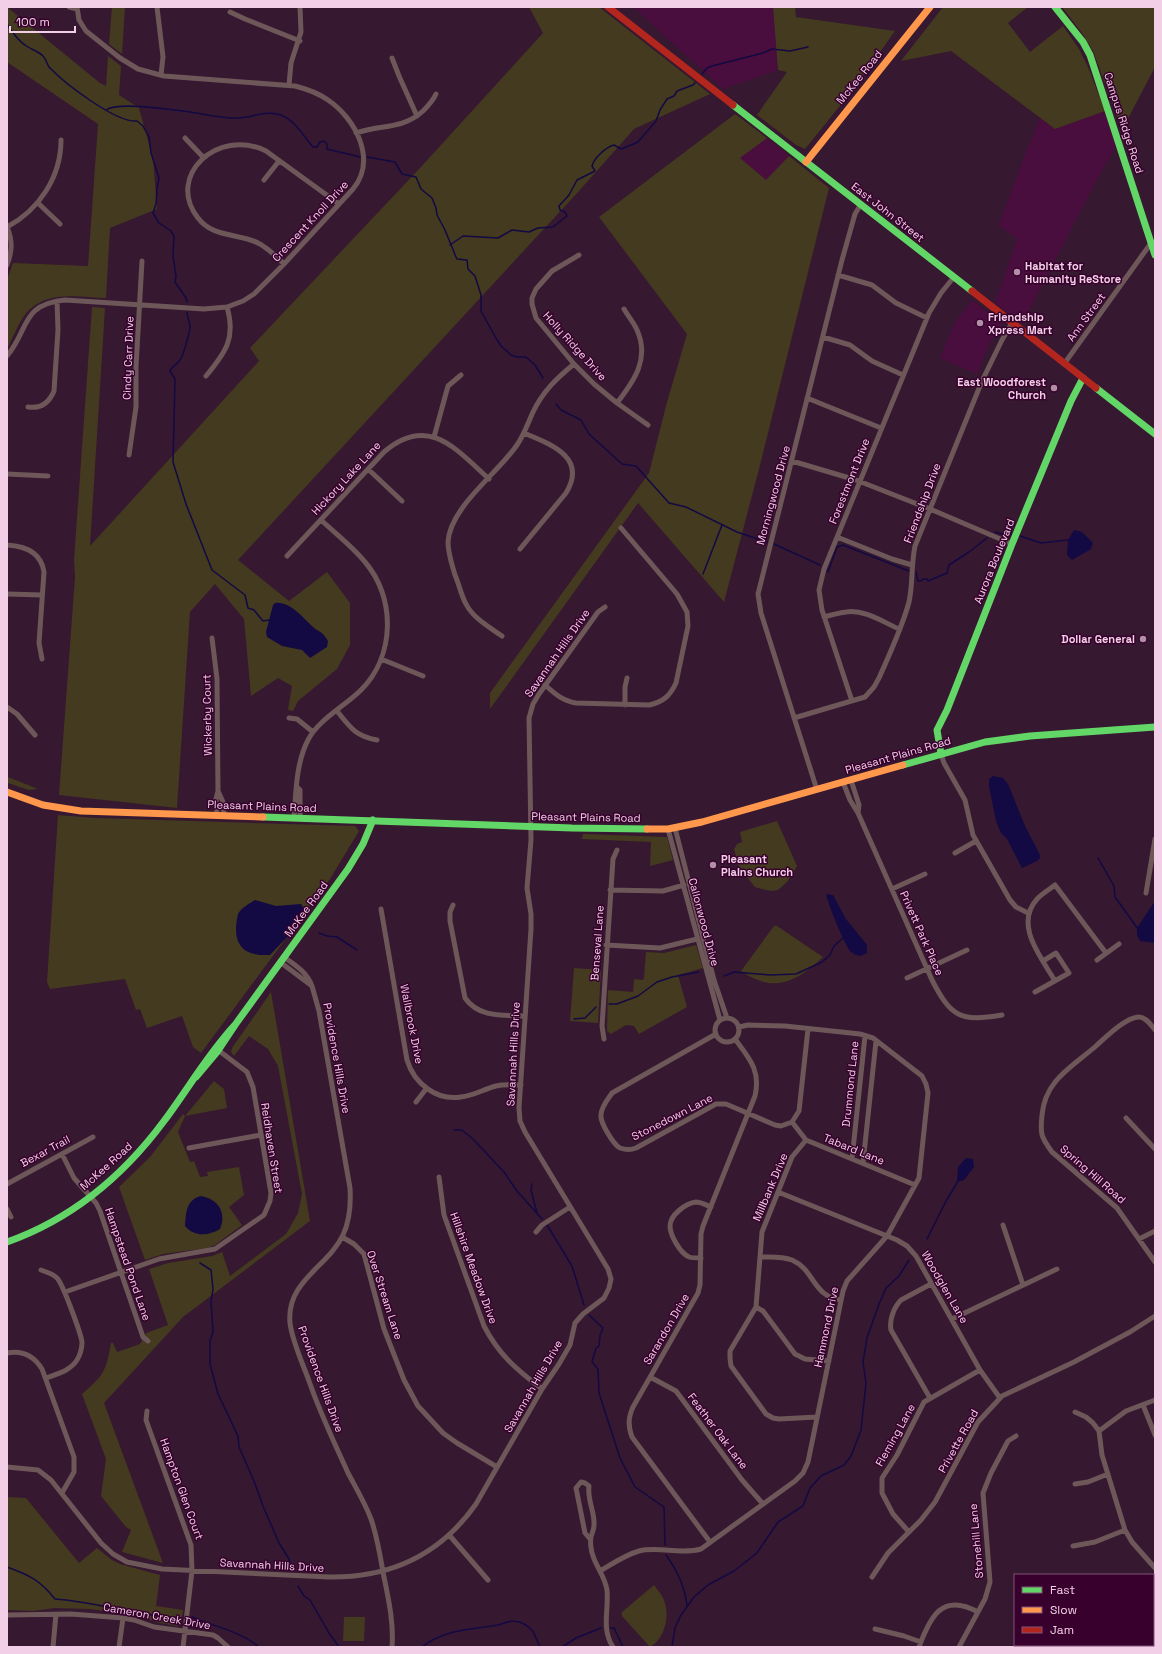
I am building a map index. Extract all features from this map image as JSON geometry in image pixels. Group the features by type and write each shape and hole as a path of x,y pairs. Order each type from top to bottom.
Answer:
{"street":[{"path":"69,7 77,8"},
{"path":"158,7 163,57 161,75"},
{"path":"289,86 291,63 302,32 300,7"},
{"name":"East John Street","path":"608,7 1155,434"},
{"name":"McKee Road","path":"806,162 930,7"},
{"name":"Campus Ridge Road","path":"1055,7 1083,42 1090,55 1155,255"},
{"name":"Crescent Knoll Drive","path":"7,356 15,344 24,324 31,315 45,304 57,301 204,309 227,307 243,301 254,294 284,264 339,204 356,185 362,171 363,154 356,133 346,116 327,98 313,91 289,86 161,75 138,69 113,53 83,27 79,20 77,8"},
{"path":"230,12 245,20 300,41"},
{"path":"392,58 417,116"},
{"path":"356,133 366,129 394,126 406,122 417,116 430,104 436,94"},
{"path":"185,138 203,157"},
{"path":"7,266 12,248 11,238 7,227 21,219 38,203 46,191 54,175 60,154 61,140"},
{"path":"284,264 272,252 258,243 214,231 204,225 198,218 191,206 188,190 193,171 203,157 222,147 243,144 260,148 339,204"},
{"path":"264,180 279,161"},
{"path":"38,203 60,224"},
{"name":"Morningwood Drive","path":"817,790 761,613 758,599 838,275 855,214 861,204"},
{"name":"Ann Street","path":"1064,364 1151,243"},
{"name":"Holly Ridge Drive","path":"579,255 552,271 536,289 532,304 536,318 574,364 594,384 617,403 648,425"},
{"name":"Cindy Carr Drive","path":"129,455 136,407 136,367 142,262"},
{"path":"838,275 872,285 896,303 927,318"},
{"name":"Forestmont Drive","path":"852,701 824,617 819,598 820,586 837,537 927,318 941,293 954,277"},
{"path":"28,408 42,406 49,400 54,391 58,330 57,301"},
{"path":"206,376 221,359 230,339 230,323 227,307"},
{"path":"617,403 630,386 638,372 641,358 641,343 637,330 624,309"},
{"name":"Friendship Drive","path":"794,718 865,697 880,678 909,603 912,586 914,546 982,381 1012,323"},
{"path":"823,337 850,345 872,361 903,375"},
{"path":"502,636 480,620 466,604 451,563 448,541 454,520 465,504 489,479 518,444 546,390 557,378 574,364"},
{"path":"434,437 448,386 461,375"},
{"name":"Aurora Boulevard","path":"941,754 937,730 1071,401 1083,378"},
{"path":"807,398 881,428"},
{"path":"520,549 566,493 571,485 572,477 570,463 560,450 524,433"},
{"name":"Hickory Lake Lane","path":"287,556 384,452 392,445 402,440 419,436 434,437 456,448 489,479"},
{"path":"792,461 860,481 1012,544"},
{"path":"368,469 402,501"},
{"path":"7,474 48,476"},
{"path":"297,818 300,790 297,787 301,757 308,740 313,732 362,689 370,679 381,659 386,641 388,622 380,586 365,562 321,520"},
{"path":"545,685 558,697 567,702 649,705 658,703 668,697 676,683 688,626 687,612 677,594 621,528"},
{"path":"837,537 885,557 912,566"},
{"path":"7,545 27,548 39,558 44,572 39,643 42,659"},
{"path":"7,594 42,595"},
{"name":"Savannah Hills Drive","path":"7,1467 38,1470 51,1480 62,1492 101,1543 113,1554 127,1562 155,1568 341,1578 357,1576 383,1571 411,1561 450,1536 472,1509 498,1467 542,1389 570,1345 575,1323 583,1314 604,1298 610,1284 608,1269 530,1143 521,1125 520,1117 531,929 531,914 527,888 530,827 529,718 533,704 545,685 598,612 605,607"},
{"path":"824,617 846,612 857,612 899,629"},
{"name":"Wickerby Court","path":"212,638 217,678 218,791 223,802 220,815"},
{"path":"381,659 423,676"},
{"path":"625,705 625,687 627,678"},
{"path":"7,707 17,714 35,735"},
{"path":"337,711 356,734 377,740"},
{"path":"289,718 297,720 313,732"},
{"name":"Pleasant Plains Road","path":"7,792 35,803 69,810 373,820 530,827 671,828 702,822 941,754 1003,739 1155,727"},
{"path":"941,754 944,763 965,800 973,835 976,841 1010,900 1016,908 1028,913"},
{"name":"Privett Park Place","path":"852,780 859,805 858,813"},
{"name":"Privett Park Place","path":"843,782 927,968 946,1005 957,1014 972,1019 1002,1015"},
{"name":"McKee Road","path":"196,1077 218,1050 234,1025 348,869 363,844 373,820"},
{"name":"Callonwood Drive","path":"671,828 697,940 720,1020"},
{"name":"Callonwood Drive","path":"671,828 714,980 727,1018"},
{"path":"1146,893 1153,859 1155,839"},
{"path":"956,853 976,841"},
{"name":"Benseval Lane","path":"604,1039 602,1026 606,945 613,859 617,850"},
{"path":"892,889 925,874"},
{"path":"610,890 663,891 684,885"},
{"path":"1055,981 1028,932 1028,913 1038,898 1055,886 1106,953"},
{"path":"453,905 450,912 450,921 466,998 473,1007 488,1014 525,1016"},
{"name":"Wallbrook Drive","path":"381,909 407,1060 412,1073 426,1089 440,1095 455,1098 497,1086 521,1085"},
{"path":"606,945 660,948 697,940"},
{"path":"1097,960 1119,944"},
{"path":"907,978 967,950"},
{"path":"1035,992 1069,973 1056,953 1043,961"},
{"name":"Providence Hills Drive","path":"282,959 312,986 319,1011 350,1188 350,1208 342,1238 330,1255 307,1277 296,1292 290,1323 295,1342 320,1414 371,1519 383,1571 392,1624 392,1647"},
{"name":"Spring Hill Road","path":"1155,1030 1144,1018 1139,1017 1132,1019 1114,1030 1062,1074 1050,1088 1043,1107 1040,1132 1044,1142 1052,1152 1117,1208 1155,1262"},
{"path":"727,1018 735,1020 739,1027 739,1034 735,1039 728,1042 720,1040 716,1034 715,1026 720,1020 727,1018"},
{"name":"McKee Road","path":"7,1242 44,1227 75,1208 119,1172 148,1142 196,1077 221,1040 234,1025"},
{"name":"Hammond Drive","path":"600,1571 639,1552 647,1550 693,1551 701,1549 795,1481 802,1473 808,1462 841,1300 847,1281 887,1236 915,1185 920,1171 928,1093 922,1076 876,1041 860,1034 808,1028 748,1025 739,1027"},
{"path":"792,1122 799,1111 808,1028"},
{"name":"Stonedown Lane","path":"716,1034 612,1092 603,1107 601,1116 602,1123 616,1144 620,1148 630,1150 636,1148 716,1104 726,1104 775,1125 781,1126 792,1122"},
{"name":"Drummond Lane","path":"852,1159 865,1036"},
{"name":"Sarandon Drive","path":"710,1542 632,1437 628,1428 629,1418 633,1407 698,1294 700,1285 702,1230 749,1113 758,1085 753,1065 749,1057 735,1039"},
{"name":"Drummond Lane","path":"863,1163 876,1041"},
{"name":"Reidhaven Street","path":"65,1292 120,1274 159,1259 215,1249 264,1215 270,1201 271,1193 250,1078 243,1068 218,1050"},
{"path":"416,1102 426,1089"},
{"path":"1126,1118 1155,1149"},
{"name":"Tabard Lane","path":"792,1122 806,1140 915,1185"},
{"path":"189,1148 261,1135"},
{"name":"Bexar Trail","path":"7,1184 93,1137"},
{"name":"Millbank Drive","path":"806,1140 792,1157 762,1232 756,1307 730,1351 730,1358 731,1366 766,1414 773,1418 779,1419 817,1417"},
{"name":"Hampstead Pond Lane","path":"62,1154 74,1178 96,1203 100,1211 120,1274 143,1337 148,1341"},
{"name":"Hillshire Meadow Drive","path":"439,1177 444,1215 484,1326 491,1340 503,1357 542,1389"},
{"name":"Woodglen Lane","path":"778,1192 887,1236 907,1246 916,1256 980,1370 1000,1398"},
{"path":"701,1258 690,1258 682,1252 671,1232 670,1225 674,1215 688,1204 698,1202 711,1207"},
{"path":"536,1232 542,1225 570,1208"},
{"path":"7,1209 11,1217"},
{"path":"1003,1224 1023,1285"},
{"path":"1139,1239 1155,1230"},
{"name":"Over Stream Lane","path":"342,1238 354,1244 364,1254 384,1329 404,1380 418,1406 443,1433 498,1467"},
{"path":"760,1257 784,1257 795,1262 804,1268 824,1294 832,1299 841,1300"},
{"path":"952,1319 1057,1269"},
{"path":"41,1270 57,1278 65,1292 82,1341 80,1352 72,1366 66,1371 46,1378"},
{"path":"930,1398 890,1326 898,1304 901,1300 931,1284"},
{"path":"756,1307 763,1311 796,1354 805,1359 829,1361"},
{"name":"Privette Road","path":"872,1577 888,1553 909,1532 935,1502 978,1422 1000,1398 1086,1355 1155,1316"},
{"path":"7,1353 21,1352 29,1355 37,1361 46,1378 74,1457 74,1472 62,1492"},
{"name":"Fleming Lane","path":"909,1532 893,1514 882,1493 882,1478 897,1455 920,1408 930,1398 980,1370"},
{"name":"Feather Oak Lane","path":"650,1377 676,1391 742,1480 763,1504"},
{"path":"1099,1431 1126,1411 1155,1400"},
{"path":"1143,1405 1155,1435"},
{"name":"Hampton Glen Court","path":"147,1411 146,1420 192,1545 192,1571 182,1647"},
{"path":"1076,1412 1093,1422 1099,1431 1102,1455 1125,1530 1132,1542 1155,1566"},
{"name":"Stonehill Lane","path":"959,1647 985,1599 990,1582 983,1493 988,1478 1008,1441 1016,1436"},
{"path":"1075,1484 1088,1482 1108,1474"},
{"path":"590,1539 594,1528 594,1519 588,1493 589,1486 581,1482 576,1488 577,1498 582,1512 585,1533 590,1539 593,1556 604,1578 607,1590 605,1626 610,1643 613,1647"},
{"path":"1073,1546 1095,1542 1125,1530"},
{"path":"450,1536 488,1580"},
{"path":"875,1629 904,1636 920,1644 930,1619 941,1609 962,1605 978,1612"},
{"path":"53,1647 56,1614"},
{"name":"Cameron Creek Drive","path":"7,1616 56,1614 123,1618 154,1627 213,1636 218,1638 228,1647"},
{"path":"119,1647 123,1618"}],"shaded area":[{"path":"7,7 100,83 106,86 108,56 121,66 119,95 139,108 153,159 157,209 110,228 106,298 62,296 41,302 32,307 24,316 7,349 7,280 13,263 88,266 98,124 7,62"},
{"path":"112,7 125,7 122,54 109,44"},
{"path":"529,7 599,7 710,94 634,129 579,191 238,560 289,601 327,572 350,603 350,645 337,669 298,701 293,711 288,710 292,686 278,678 251,696 244,619 215,584 190,612 177,808 59,795 75,577 74,560 92,307 105,308 90,546 259,361 250,348 420,168 543,33"},
{"path":"633,7 773,7 778,70 723,89"},
{"path":"773,7 795,7 796,17 895,31 856,86 805,149 796,145 757,115 787,72 778,70"},
{"path":"943,7 1028,7 1008,23 1030,52 1063,26 1079,49 1088,67 1105,111 1055,129 951,51 901,61"},
{"path":"1062,7 1155,7 1155,67 1122,130 1093,51 1082,33"},
{"path":"1105,111 1117,144 1095,183 1022,324 995,303 1017,239 999,225 1022,162 1040,118 1055,129"},
{"path":"735,114 767,138 740,158 766,180 789,156 829,188 759,469 724,602 638,503 490,709 490,693 649,473 667,402 687,334 599,217"},
{"path":"767,138 789,156 766,181 739,158"},
{"path":"972,300 1003,324 990,342 977,374 940,358 955,322"},
{"path":"1074,530 1082,532 1093,543 1091,549 1072,560 1067,555 1068,540"},
{"path":"275,603 286,604 295,610 314,628 324,635 328,641 327,647 310,658 302,650 282,646 267,637 266,632 273,605"},
{"path":"7,776 38,789 29,790 8,783"},
{"path":"993,776 1003,778 1008,784 1025,826 1040,855 1040,858 1037,861 1022,868 1007,839 1001,833 996,821 989,786 989,779"},
{"path":"58,815 95,818 355,826 359,831 330,879 201,1053 193,1047 182,1016 147,1028 140,1009 136,1010 125,979 50,989 47,982"},
{"path":"777,821 797,866 787,882 778,890 771,891 755,887 739,867 734,849 737,844 742,842 740,832"},
{"path":"583,834 667,837 673,860 650,866 651,842 582,839"},
{"path":"826,894 833,895 846,919 867,945 867,953 860,956 852,953 848,948"},
{"path":"255,900 276,906 301,904 306,911 288,936 270,955 246,951 239,942 237,936 236,927 238,914"},
{"path":"1155,901 1155,943 1140,941 1137,935 1137,928"},
{"path":"774,926 777,926 823,957 804,973 785,982 764,982 741,971"},
{"path":"696,945 703,968 678,975 687,1007 639,1034 634,1026 626,1025 611,1034 607,1031 608,990 633,992 634,979 643,980 644,977 646,952 664,953"},
{"path":"574,968 601,970 598,1023 570,1021"},
{"path":"271,992 310,1221 183,1317 104,1403 163,1563 122,1552 131,1530 126,1527 101,1496 106,1459 82,1394 100,1377 103,1372 111,1343 113,1343 117,1352 140,1344 146,1333 168,1325 149,1269 168,1263 212,1256 222,1252 230,1276 286,1234 298,1213 302,1194 278,1066 268,1049 249,1036 234,1056 231,1052 232,1048"},
{"path":"214,1081 224,1089 227,1108 185,1116"},
{"path":"183,1114 185,1116 178,1132 190,1162 194,1161 200,1177 208,1176 207,1172 239,1167 244,1195 229,1207 242,1225 215,1245 207,1248 163,1254 145,1260 119,1187 150,1157"},
{"path":"966,1158 973,1159 974,1167 964,1180 957,1182 958,1167"},
{"path":"201,1196 216,1203 222,1212 222,1223 220,1229 206,1234 197,1234 185,1226 188,1207 192,1200"},
{"path":"7,1497 26,1498 79,1563 97,1548 112,1560 120,1564 160,1575 156,1606 183,1610 181,1623 177,1626 160,1623 136,1615 89,1609 55,1608 33,1611 7,1610"},
{"path":"654,1585 663,1598 666,1618 663,1632 650,1647 622,1616 622,1612"},
{"path":"344,1617 365,1617 364,1641 343,1641"}],"waterway":[{"path":"7,24 20,41 43,56 49,67 78,92 116,116 137,121 143,126 149,137 151,153 159,178 156,204 153,213 159,223 171,231 174,236 173,256 176,276 175,282 186,298 187,302"},
{"path":"702,74 707,68 712,66 763,53 772,49 790,51 808,47"},
{"path":"450,245 463,236 498,238 512,230 529,232 538,228 553,227 567,216 565,212 560,210 559,206 569,195 577,180 595,171 592,166 601,153 614,145 621,149 638,142 656,121 660,110 667,99 674,96 677,91 695,83"},
{"path":"106,110 112,107 134,106 234,118 271,113 281,115 291,121 313,147 317,147 320,142 324,141 327,144 327,149 360,157"},
{"path":"367,157 395,162 402,174 416,177 421,189 432,198 437,215 457,259 467,260 468,269 475,276 481,295 481,311 501,346 511,355 526,357 535,365 543,378"},
{"path":"187,312 190,327 186,344 179,362 170,371 175,379 173,462 186,504 212,570 245,595 248,608 254,610 263,621 269,620"},
{"path":"556,404 561,410 581,420 589,434 622,464 636,466 669,503 686,507 737,532 767,542"},
{"path":"703,574 722,525"},
{"path":"995,532 1012,534"},
{"path":"1020,536 1041,543 1068,540"},
{"path":"916,572 918,581 923,579 927,579 928,581 947,573 949,565 987,538"},
{"path":"774,544 820,565"},
{"path":"828,572 837,547 843,545 909,571"},
{"path":"1098,858 1114,886 1115,897 1138,929"},
{"path":"319,933 337,937 357,950"},
{"path":"724,976 734,972 770,975 796,974 822,962 830,955 834,946 843,938"},
{"path":"609,1004 617,1004 638,996 657,982 672,977 699,972"},
{"path":"574,1019 585,1018 596,1007"},
{"path":"454,1130 462,1130 473,1139 504,1172 517,1191 542,1219"},
{"path":"927,1239 958,1181"},
{"path":"532,1184 531,1190 537,1213"},
{"path":"547,1225 572,1266 584,1305"},
{"path":"672,1647 675,1628 681,1615 694,1597 708,1585 734,1571 757,1553 778,1522 803,1506 810,1488 821,1476 844,1465 851,1456 861,1430 866,1383 863,1362 867,1338 886,1288 899,1276 909,1260"},
{"path":"200,1263 211,1270 213,1289 211,1302 213,1332 210,1341 210,1364 218,1394 238,1436 239,1447 279,1543 289,1559 291,1567"},
{"path":"589,1315 603,1328 600,1335 599,1346 596,1348 592,1362 598,1369 599,1393 620,1458 635,1487 664,1507 665,1545"},
{"path":"666,1555 680,1579 687,1606"},
{"path":"7,1567 34,1579 55,1599 86,1603 149,1615 181,1618"},
{"path":"298,1586 304,1596 310,1600 339,1647"},
{"path":"192,1617 236,1633 259,1647"},
{"path":"422,1647 438,1637 447,1634 514,1621 522,1623 530,1628 534,1633 540,1647"},
{"path":"562,1647 576,1638 601,1628"},
{"path":"611,1628 614,1628 623,1647"}],"traffic: fast":[{"path":"1055,7 1083,42 1090,55 1155,255"},
{"path":"733,105 972,291"},
{"path":"941,754 937,730 947,710 1012,544 1071,401 1083,378"},
{"path":"1096,388 1155,434"},
{"path":"903,765 985,742 1030,736 1155,727"},
{"path":"263,817 572,828 647,829"},
{"path":"235,1025 348,869 363,844 373,820"},
{"path":"7,1242 31,1232 75,1208 114,1177 132,1159 164,1121 198,1072 235,1025 217,1052 196,1077"}],"traffic: slow":[{"path":"806,162 930,7"},
{"path":"647,829 668,829 702,822 903,765"},
{"path":"7,792 43,805 81,811 263,817"}],"traffic: jam":[{"path":"608,7 733,105"},
{"path":"972,291 1096,388"}],"place":[{"name":"Habitat for Humanity ReStore","path":"1017,272"},
{"name":"Friendship Xpress Mart","path":"980,323"},
{"name":"East Woodforest Church","path":"1054,388"},
{"name":"Dollar General","path":"1143,639"},
{"name":"Pleasant Plains Church","path":"713,865"}]}
